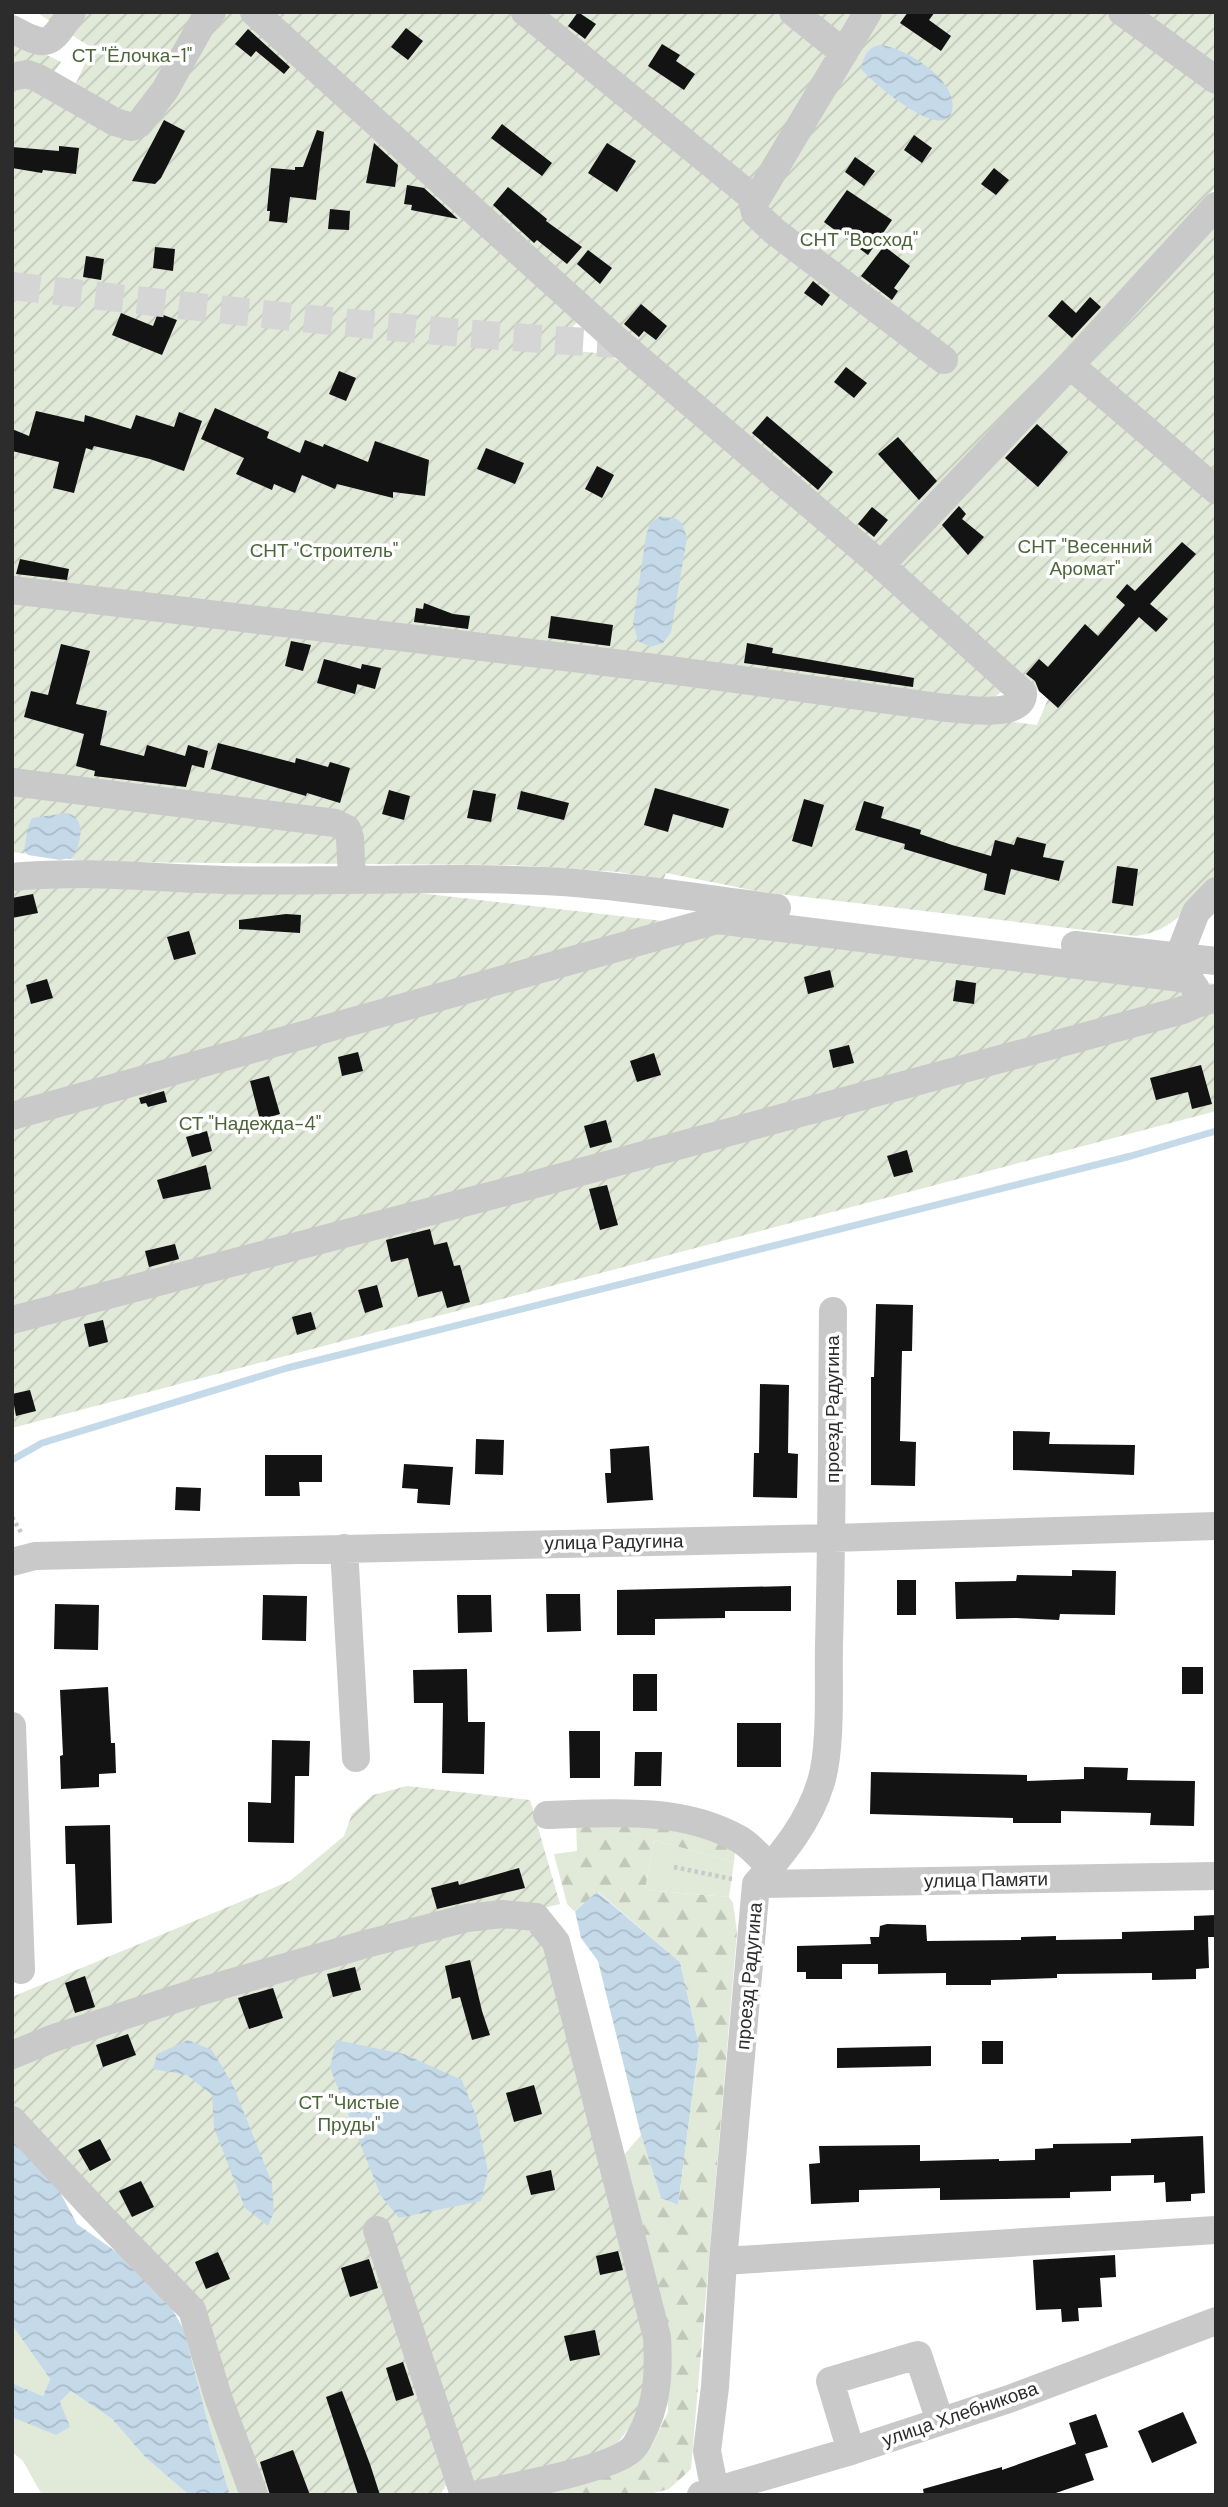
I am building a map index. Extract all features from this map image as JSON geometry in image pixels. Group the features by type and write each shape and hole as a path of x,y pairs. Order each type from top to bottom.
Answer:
{"street":[{"path":"12,29 36,42 46,41 56,37 72,12"},
{"path":"12,77 27,74 38,78 116,122 132,127 139,124 165,90 203,22 212,12"},
{"path":"12,590 642,666 946,708 989,710 1018,707 1023,700 1023,693 881,565 621,344 254,12"},
{"path":"525,12 752,197 755,213 774,231 944,360"},
{"path":"793,12 844,53"},
{"path":"753,205 868,12"},
{"path":"1122,12 1216,80"},
{"path":"881,565 1216,206"},
{"path":"1070,365 1216,490"},
{"path":"12,782 335,824 346,829 350,838 352,878"},
{"path":"12,877 80,873 225,880 352,878 561,882 685,894 754,905 1216,961"},
{"path":"1179,956 1196,912 1216,891"},
{"path":"12,1116 717,920 1173,977 1190,981 1206,1001 1183,1010 545,1181 12,1320"},
{"name":"проезд Радугина","path":"708,2493 707,2451 715,2387 723,2260 755,1924 764,1876 792,1841 812,1808 822,1779 827,1733 832,1538 833,1311"},
{"name":"улица Радугина","path":"12,1562 35,1556 832,1538 1216,1526"},
{"path":"344,1548 356,1758"},
{"path":"12,1726 21,1970"},
{"path":"547,1815 626,1812 672,1816 717,1828 741,1840 764,1876"},
{"name":"улица Памяти","path":"764,1876 1216,1876"},
{"path":"12,2055 54,2038 188,1995 366,1944 467,1918 502,1914 536,1917 556,1942 657,2337 659,2372 656,2401 632,2450 607,2463 475,2495"},
{"path":"12,2120 192,2310 218,2398 254,2495"},
{"path":"377,2230 464,2495"},
{"path":"723,2260 1216,2230"},
{"name":"улица Хлебникова","path":"708,2493 851,2451 1009,2399 1216,2320"},
{"path":"851,2451 830,2381 918,2355 940,2421"}],"path":[{"path":"674,1867 764,1876"}],"green space":[{"name":"СТ \"Ёлочка-1\"","path":"36,12 204,12 134,121 72,92 92,48"},
{"name":"СНТ \"Строитель\"","path":"219,12 239,12 246,15 583,316 565,335 560,349 605,354 640,371 1005,689 983,706 983,718 1037,725 1048,699 896,566 1216,216 1216,879 1171,923 1161,929 1136,936 762,892 666,873 663,881 619,872 513,865 94,862 12,852 12,38 61,62 45,86 117,133"},
{"name":"СНТ \"Восход\"","path":"267,12 1111,12 1216,89 1216,187 882,550 648,359"},
{"path":"1136,12 1216,12 1216,69"},
{"name":"СТ \"Надежда-4\"","path":"12,888 384,889 1216,984 1216,1111 12,1428"},
{"name":"СТ \"Чистые Пруды\"","path":"407,1786 530,1800 560,1904 543,1908 653,2359 644,2398 629,2428 616,2445 590,2462 470,2488 450,2479 440,2495 265,2495 197,2296 12,2106 12,1997 290,1881 344,1836 352,1814 373,1795"},
{"path":"576,1820 691,1829 735,1852 734,1862 654,1840 645,1890 729,1897 733,1903 737,1932 691,2469 669,2489 646,2495 506,2495 627,2464 652,2445 668,2412 667,2356 618,2162 641,2135 661,2198 678,2205 699,2045 680,1962 598,1892 574,1911 567,1904 554,1854 577,1851"},
{"path":"654,1840 734,1862 729,1897 645,1890"},
{"path":"12,2325 50,2379 43,2396 12,2383"},
{"path":"184,2330 247,2495 230,2495"},
{"path":"71,2391 112,2419 145,2457 189,2495 42,2495 23,2461 12,2452 12,2417 16,2418 60,2402"}],"water":[{"path":"879,45 916,59 941,79 953,102 951,114 944,120 933,120 920,114 905,106 867,75 861,69 863,61 869,51"},
{"path":"661,516 677,519 682,523 687,538 671,632 663,643 650,647 638,641 633,623 646,536 650,523"},
{"path":"67,813 78,820 80,825 80,838 73,857 60,860 28,855 24,850 32,818"},
{"path":"597,1892 680,1962 699,2045 678,2205 661,2198 641,2135 598,1961 581,1938 575,1911"},
{"path":"188,2040 212,2050 233,2085 272,2183 274,2212 268,2226 245,2208 214,2128 212,2095 187,2075 153,2069 157,2054"},
{"path":"336,2040 404,2054 462,2080 477,2118 488,2172 481,2201 399,2218 381,2196 330,2068"},
{"path":"12,2137 54,2181 77,2224 125,2258 161,2289 184,2330 230,2495 189,2495 145,2457 112,2419 71,2391 60,2402 70,2427 56,2435 12,2417 12,2383 43,2396 50,2379 12,2325"}],"building":[{"path":"578,12 596,24 585,39 568,26"},
{"path":"908,12 935,12 929,20 951,36 941,51 900,23"},
{"path":"406,28 423,41 408,60 391,47"},
{"path":"248,29 290,67 284,74 256,51 251,57 235,44"},
{"path":"662,44 680,55 676,61 695,74 684,90 648,66"},
{"path":"164,120 185,131 161,178 155,184 132,181"},
{"path":"502,124 552,163 542,176 491,138"},
{"path":"317,130 324,132 316,200 290,197 287,223 269,221 270,211 267,211 271,168 295,170 295,167 303,167"},
{"path":"914,135 932,148 922,163 904,150"},
{"path":"374,143 398,165 395,187 366,183"},
{"path":"607,143 636,161 617,192 588,173"},
{"path":"59,146 79,148 76,174 43,170 42,173 12,168 12,147 59,151"},
{"path":"855,157 875,171 864,186 845,172"},
{"path":"994,168 1009,180 996,195 981,184"},
{"path":"407,185 424,188 458,219 411,210 412,205 404,204"},
{"path":"508,187 547,219 546,221 582,247 567,264 537,240 534,243 493,205"},
{"path":"847,190 892,220 868,255 824,222"},
{"path":"330,209 350,211 349,230 328,229"},
{"path":"884,246 910,266 894,288 898,291 892,300 861,276"},
{"path":"155,247 175,249 173,271 153,268"},
{"path":"588,250 612,268 600,284 577,264"},
{"path":"86,256 104,259 101,280 83,277"},
{"path":"813,281 830,295 822,306 804,293"},
{"path":"1090,297 1101,307 1072,338 1048,316 1062,300 1076,313"},
{"path":"641,304 667,326 656,340 644,331 639,337 624,324"},
{"path":"121,313 153,326 158,313 177,320 162,355 112,335"},
{"path":"846,367 867,383 854,398 834,382"},
{"path":"339,371 356,378 346,401 329,394"},
{"path":"215,408 269,432 267,438 300,453 305,440 323,447 324,444 368,462 375,441 429,460 425,496 393,492 393,498 337,484 335,489 302,475 295,493 274,484 272,490 236,474 244,458 201,439"},
{"path":"36,411 84,422 85,415 131,429 136,415 174,427 179,412 202,421 184,471 150,459 94,446 92,450 86,448 74,493 53,488 59,462 12,451 12,429 29,436"},
{"path":"767,416 833,472 818,490 752,433"},
{"path":"1037,424 1068,452 1038,487 1005,458"},
{"path":"898,437 937,481 919,500 878,454"},
{"path":"486,448 524,463 515,484 477,469"},
{"path":"597,466 614,475 602,498 585,489"},
{"path":"959,506 966,514 962,519 984,537 968,555 942,525"},
{"path":"872,507 888,520 874,537 858,524"},
{"path":"1182,542 1196,554 1150,604 1168,619 1156,632 1139,617 1058,708 1039,691 1035,681 1026,674 1039,659 1048,667 1085,624 1098,636 1125,605 1116,597 1127,584 1135,591"},
{"path":"20,559 69,569 67,580 16,574"},
{"path":"424,603 453,614 470,616 468,629 414,622 416,608 423,609"},
{"path":"551,616 613,625 610,646 548,638"},
{"path":"291,641 311,645 303,671 285,666"},
{"path":"747,643 773,648 772,653 914,678 913,687 744,663"},
{"path":"61,644 90,651 76,704 107,711 100,745 144,756 147,745 185,756 188,745 208,751 204,768 192,765 186,787 94,776 95,771 76,766 84,734 24,717 31,691 48,695"},
{"path":"324,659 361,669 355,694 317,683"},
{"path":"362,664 381,668 375,689 357,684"},
{"path":"218,743 295,763 296,758 328,767 330,762 350,768 340,803 211,769"},
{"path":"655,788 729,809 723,828 673,814 668,832 644,825"},
{"path":"389,790 410,796 404,820 382,814"},
{"path":"473,790 496,794 491,822 467,818"},
{"path":"521,791 569,803 564,820 517,809"},
{"path":"804,799 824,805 812,847 792,841"},
{"path":"864,801 884,807 881,818 921,830 920,834 991,856 995,840 1014,845 1017,837 1046,844 1043,857 1064,861 1059,881 1011,869 1005,895 984,890 987,874 904,849 905,844 855,830"},
{"path":"1117,866 1138,869 1133,906 1112,903"},
{"path":"33,894 38,913 12,918 12,898"},
{"path":"286,914 301,915 300,933 239,929 239,920"},
{"path":"189,931 196,954 174,960 167,937"},
{"path":"830,970 834,987 808,994 804,977"},
{"path":"47,979 53,998 31,1004 26,985"},
{"path":"956,980 976,983 974,1004 953,1001"},
{"path":"849,1045 854,1063 833,1068 829,1050"},
{"path":"358,1052 363,1071 342,1076 338,1057"},
{"path":"654,1053 661,1075 637,1082 630,1061"},
{"path":"1201,1065 1212,1104 1192,1109 1188,1092 1156,1100 1150,1078"},
{"path":"269,1076 280,1114 260,1120 250,1081"},
{"path":"164,1091 167,1102 148,1107 146,1103 141,1104 139,1098"},
{"path":"606,1120 612,1142 590,1148 584,1126"},
{"path":"207,1131 212,1151 192,1157 186,1137"},
{"path":"907,1150 913,1172 894,1177 887,1156"},
{"path":"206,1165 211,1189 163,1199 157,1180"},
{"path":"607,1185 618,1225 600,1230 589,1189"},
{"path":"430,1229 434,1245 447,1242 454,1266 460,1265 470,1302 447,1308 442,1291 418,1297 408,1258 391,1262 386,1240"},
{"path":"175,1244 179,1259 149,1267 145,1251"},
{"path":"377,1285 383,1307 365,1313 358,1290"},
{"path":"876,1304 913,1305 912,1351 902,1351 900,1441 916,1442 915,1486 871,1485 871,1377 874,1377"},
{"path":"311,1312 316,1329 297,1335 292,1317"},
{"path":"103,1320 108,1342 89,1347 84,1324"},
{"path":"760,1384 789,1385 788,1453 798,1454 797,1498 753,1497 754,1453 759,1453"},
{"path":"30,1390 36,1411 16,1416 12,1394"},
{"path":"1013,1431 1050,1432 1049,1444 1135,1445 1134,1475 1013,1470"},
{"path":"476,1439 504,1440 503,1475 475,1474"},
{"path":"649,1446 653,1500 607,1503 605,1473 611,1473 610,1449"},
{"path":"265,1455 322,1455 322,1482 299,1482 300,1496 265,1496"},
{"path":"404,1464 453,1467 450,1505 417,1503 418,1489 402,1488"},
{"path":"176,1487 201,1488 200,1511 175,1510"},
{"path":"1072,1570 1116,1571 1115,1615 1060,1614 1059,1620 956,1619 955,1582 1016,1581 1017,1575 1072,1576"},
{"path":"897,1580 916,1580 916,1615 897,1615"},
{"path":"791,1586 791,1611 725,1611 725,1618 655,1619 655,1635 617,1635 617,1590"},
{"path":"546,1594 580,1594 581,1631 547,1632"},
{"path":"263,1595 307,1596 306,1641 262,1640"},
{"path":"457,1595 491,1595 492,1632 458,1633"},
{"path":"55,1604 99,1605 98,1650 54,1649"},
{"path":"1182,1667 1203,1667 1203,1694 1182,1694"},
{"path":"467,1669 468,1722 485,1722 484,1774 442,1773 443,1703 414,1703 413,1670"},
{"path":"633,1674 657,1674 657,1711 633,1711"},
{"path":"108,1687 111,1743 115,1743 116,1773 99,1774 99,1787 61,1789 60,1756 63,1755 60,1690"},
{"path":"737,1723 781,1723 781,1767 737,1767"},
{"path":"569,1731 600,1731 600,1778 570,1778"},
{"path":"272,1740 310,1741 309,1776 295,1776 294,1843 248,1842 248,1802 271,1803"},
{"path":"635,1752 662,1752 661,1786 634,1786"},
{"path":"1084,1767 1128,1768 1127,1780 1195,1781 1194,1826 1150,1825 1151,1813 1061,1811 1061,1823 1013,1823 1013,1818 870,1814 871,1772 1027,1775 1027,1781 1084,1779"},
{"path":"110,1825 112,1923 77,1925 75,1864 66,1864 65,1826"},
{"path":"519,1868 525,1888 437,1909 431,1888 458,1881 459,1885"},
{"path":"1216,1915 1216,1937 1208,1937 1209,1968 1196,1969 1196,1979 1152,1980 1152,1973 1057,1974 1057,1978 991,1980 991,1985 946,1985 946,1973 878,1974 878,1964 842,1964 842,1979 806,1979 806,1972 797,1972 797,1946 871,1944 870,1937 879,1937 880,1926 887,1924 926,1925 927,1941 1021,1940 1021,1937 1056,1936 1056,1940 1122,1939 1122,1932 1194,1930 1194,1916"},
{"path":"470,1960 490,2035 472,2040 460,1997 452,1999 445,1966"},
{"path":"355,1967 361,1990 333,1997 327,1974"},
{"path":"85,1976 95,2007 75,2013 65,1983"},
{"path":"273,1988 283,2018 249,2029 238,1998"},
{"path":"128,2034 136,2055 103,2067 96,2045"},
{"path":"982,2041 1003,2041 1003,2064 982,2064"},
{"path":"931,2046 931,2066 837,2068 837,2048"},
{"path":"534,2085 542,2114 514,2122 506,2093"},
{"path":"1203,2136 1205,2193 1191,2194 1191,2201 1166,2202 1165,2182 1154,2183 1154,2175 1111,2176 1111,2191 1070,2192 1070,2198 940,2200 940,2188 859,2190 859,2202 811,2204 809,2164 820,2163 819,2146 920,2145 920,2161 999,2161 1035,2160 1035,2149 1053,2148 1053,2144 1131,2143 1131,2139"},
{"path":"100,2139 111,2160 90,2171 78,2150"},
{"path":"551,2170 555,2190 531,2195 526,2176"},
{"path":"141,2181 154,2207 132,2217 119,2191"},
{"path":"618,2251 623,2270 600,2275 596,2256"},
{"path":"218,2252 230,2279 206,2289 195,2262"},
{"path":"1115,2255 1116,2277 1100,2278 1102,2307 1078,2308 1079,2321 1062,2322 1061,2309 1036,2310 1033,2260"},
{"path":"369,2259 378,2288 350,2297 341,2268"},
{"path":"595,2330 600,2355 570,2361 564,2336"},
{"path":"403,2362 414,2395 396,2401 386,2368"},
{"path":"342,2391 380,2495 358,2495 326,2397"},
{"path":"1183,2412 1197,2443 1152,2463 1138,2431"},
{"path":"1096,2414 1108,2447 1085,2454 1094,2480 1050,2495 924,2495 923,2489 1002,2467 1002,2470 1076,2444 1069,2423"},
{"path":"293,2450 310,2495 270,2495 260,2462"}],"waterway":[{"path":"12,1460 42,1443 287,1368 1131,1156 1216,1131"}],"tunnel":[{"path":"12,286 393,327 621,344"}],"park label":[{"name":"СНТ \"Весенний Аромат\"","path":"1085,557"}]}
